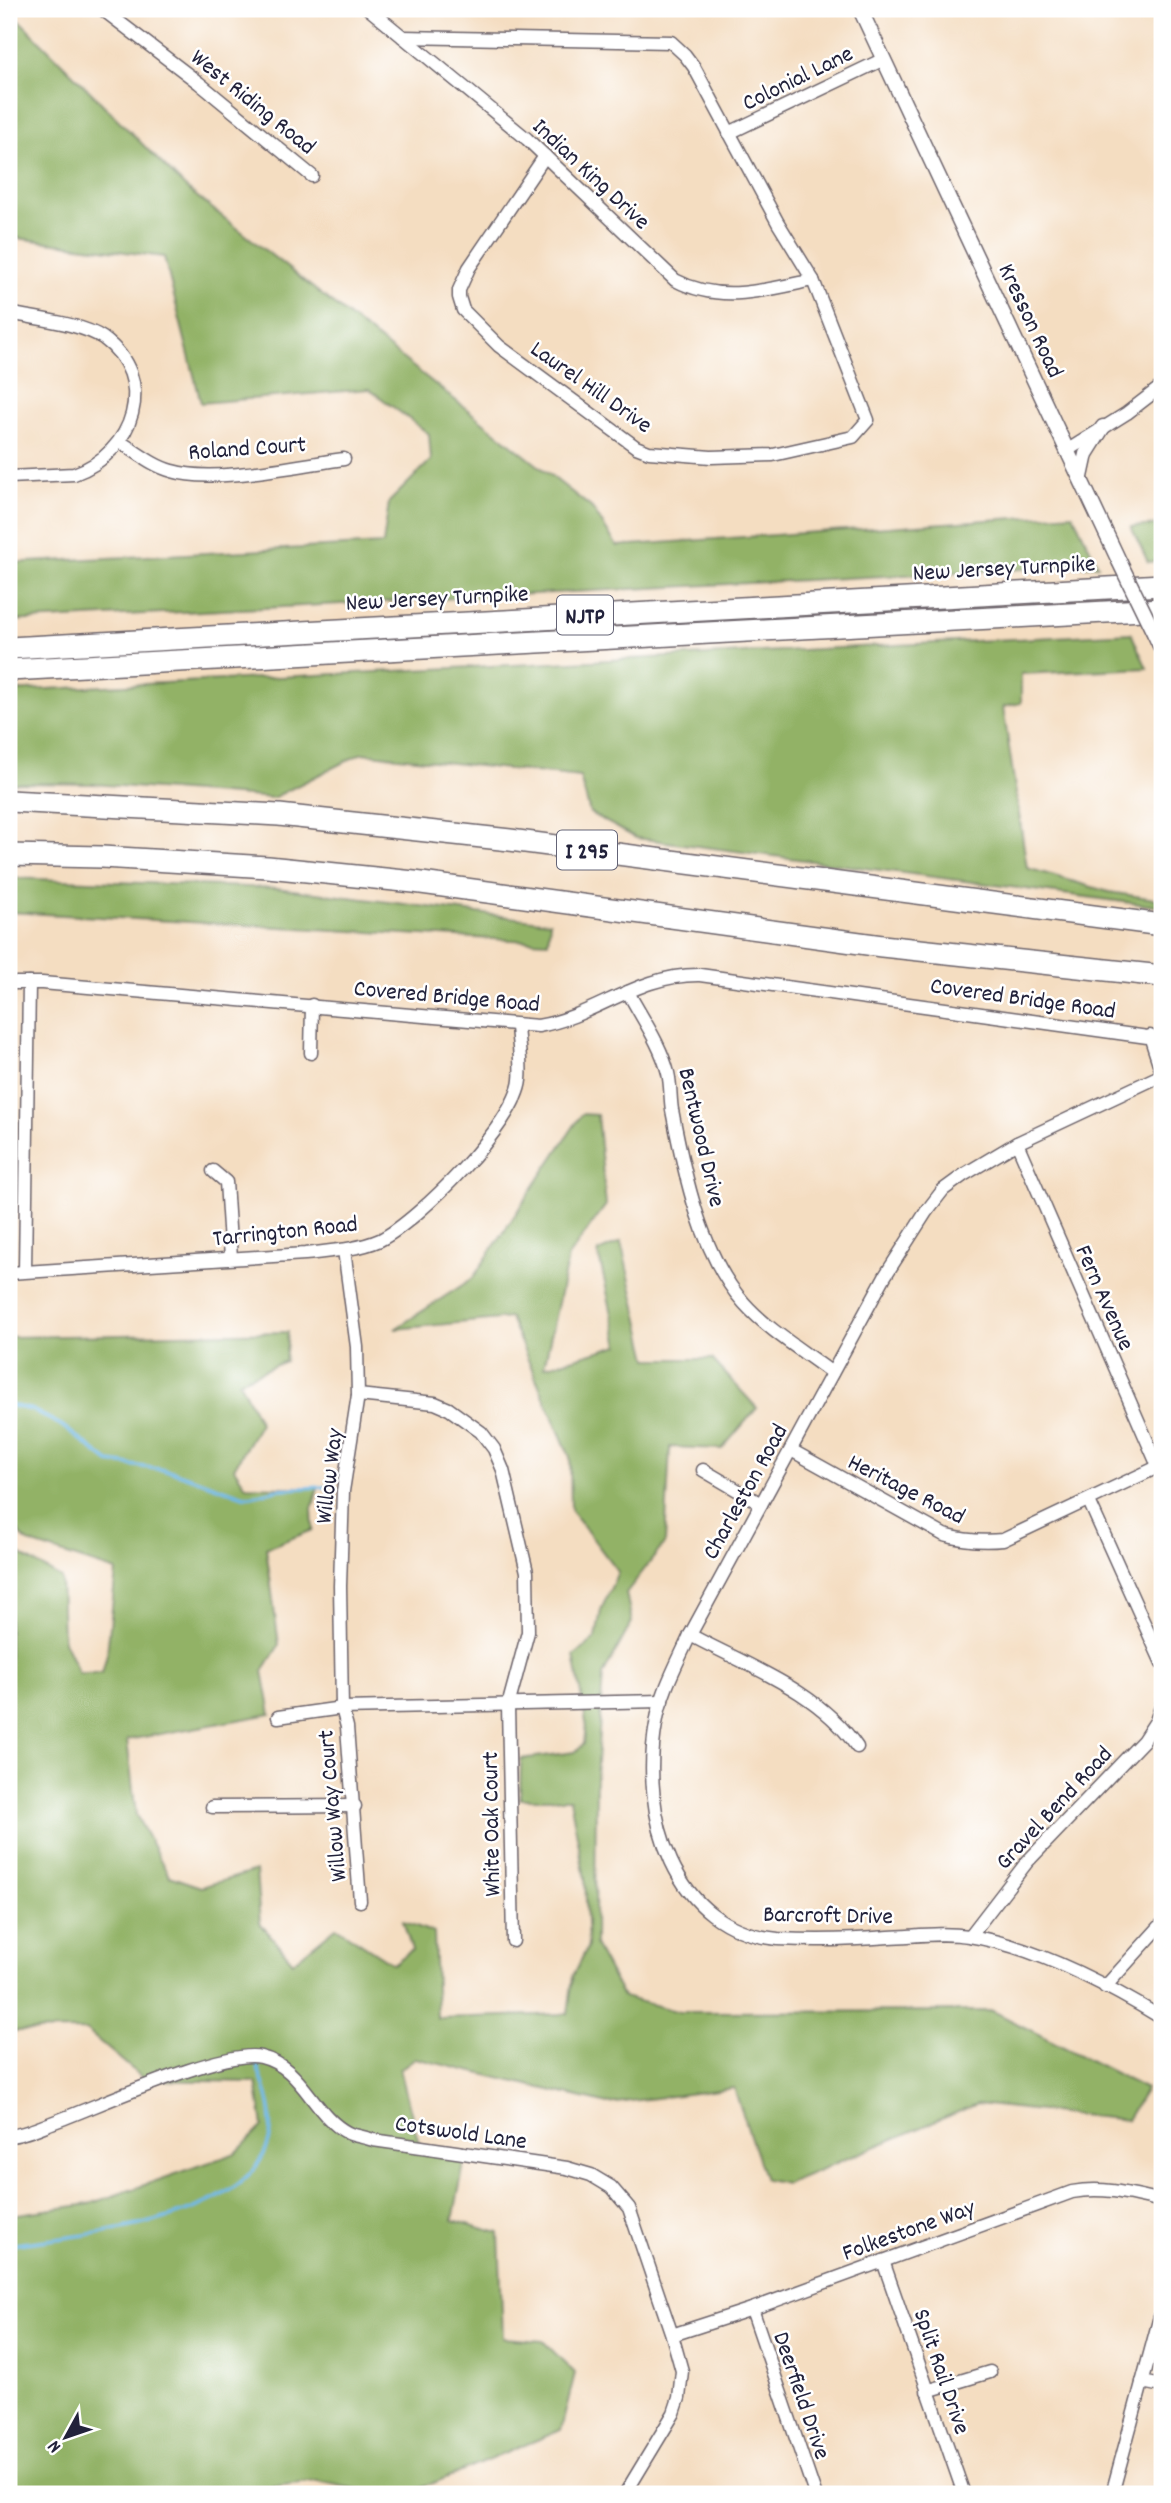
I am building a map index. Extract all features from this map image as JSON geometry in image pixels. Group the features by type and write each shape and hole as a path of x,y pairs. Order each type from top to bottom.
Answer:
{"highway":[{"name":"New Jersey Turnpike","path":"9,648 1162,585"},
{"name":"New Jersey Turnpike","path":"9,670 1162,609"},
{"name":"I 295","path":"9,801 279,815 510,840 1162,925"},
{"name":"I 295","path":"9,855 102,857 388,879 882,946 1162,976"}],"street":[{"name":"West Riding Road","path":"102,9 199,83 312,176"},
{"name":"Indian King Drive","path":"369,9 545,156 675,279 688,287 720,294 743,294 813,280"},
{"name":"Kresson Road","path":"860,9 1162,650"},
{"name":"Laurel Hill Drive","path":"404,37 671,42 694,67 778,223 813,280 868,420 853,437 774,454 711,457 649,452 636,447 499,346 463,310 459,297 463,280 545,156"},
{"name":"Colonial Lane","path":"729,133 884,59"},
{"path":"9,313 89,330 115,349 131,375 134,393 131,418 120,442 85,470 74,474 9,477"},
{"path":"1068,450 1141,403 1162,386"},
{"path":"1081,479 1086,454 1103,427"},
{"name":"Roland Court","path":"120,442 161,467 192,475 245,473 344,459"},
{"name":"Covered Bridge Road","path":"9,983 421,1014 517,1026 556,1023 666,977 699,975 1156,1037"},
{"path":"25,1271 29,983"},
{"name":"Bentwood Drive","path":"628,992 663,1058 689,1191 726,1280 744,1304 832,1373"},
{"path":"311,1053 312,1005"},
{"name":"Tarrington Road","path":"9,1272 344,1250 376,1241 407,1222 480,1150 510,1107 520,1082 517,1026"},
{"path":"1156,1037 1162,1074"},
{"name":"Charleston Road","path":"662,1701 666,1686 690,1635 885,1276 943,1190 1017,1143 1162,1074"},
{"name":"Fern Avenue","path":"1017,1143 1160,1466"},
{"path":"213,1171 226,1182 231,1258"},
{"name":"Willow Way","path":"342,1708 340,1586 343,1490 358,1395 357,1347 344,1250"},
{"name":"White Oak Court","path":"358,1395 435,1403 449,1409 481,1432 494,1449 503,1469 527,1572 528,1632 508,1706 513,1941"},
{"name":"Heritage Road","path":"791,1450 935,1531 964,1541 982,1542 1003,1539 1160,1466"},
{"path":"703,1470 761,1504"},
{"path":"1089,1501 1162,1663"},
{"path":"690,1635 796,1691 843,1726 857,1747"},
{"path":"278,1717 342,1708 662,1701"},
{"name":"Barcroft Drive","path":"662,1701 656,1721 652,1757 652,1793 659,1829 671,1863 690,1893 712,1915 738,1930 777,1938 860,1939 947,1934 1006,1943 1105,1987 1162,2018"},
{"name":"Gravel Bend Road","path":"970,1936 1027,1862 1143,1741 1156,1721 1162,1704"},
{"name":"Willow Way Court","path":"342,1708 348,1727 360,1901"},
{"path":"212,1807 355,1806"},
{"path":"1105,1987 1162,1924"},
{"name":"Cotswold Lane","path":"9,2136 27,2132 204,2065 235,2056 260,2056 279,2064 299,2079 329,2118 348,2133 373,2140 567,2168 591,2175 611,2187 629,2208 682,2371 679,2398 674,2413 625,2494"},
{"name":"Folkestone Way","path":"672,2335 752,2309 1072,2192 1108,2189 1162,2201"},
{"name":"Split Rail Drive","path":"883,2261 964,2494"},
{"name":"Deerfield Drive","path":"752,2309 815,2494"},
{"path":"1112,2494 1162,2309"},
{"path":"927,2391 990,2372"},
{"path":"1142,2382 1162,2386"}],"green space":[{"path":"9,10 185,187 592,508 617,546 1073,514 1098,565 9,621 9,563 383,544 389,502 431,460 429,434 369,389 201,403 164,257 9,237"},
{"path":"1162,525 1162,561 1148,562 1131,527"},
{"path":"1131,633 1147,668 1021,674 1021,703 1003,707 1027,868 1109,892 1162,900 1162,907 636,838 590,813 580,777 362,753 273,798 93,784 9,783 9,691"},
{"path":"9,878 276,888 550,922 548,942 9,912"},
{"path":"582,1114 597,1115 606,1205 568,1257 544,1367 619,1345 598,1252 621,1242 648,1359 712,1359 757,1408 722,1449 670,1447 665,1543 626,1593 632,1622 603,1675 596,1777 595,1945 623,1997 680,2012 993,2011 1146,2089 1127,2120 977,2104 786,2184 765,2180 734,2088 608,2104 415,2058 400,2069 421,2152 465,2159 453,2220 499,2233 503,2338 543,2341 575,2373 561,2430 407,2494 381,2494 317,2481 207,2494 9,2494 9,2215 90,2204 236,2153 263,2126 256,2082 145,2080 86,2030 9,2031 9,1548 61,1578 63,1639 79,1673 102,1673 107,1653 116,1571 27,1542 9,1520 9,1337 288,1332 285,1361 239,1381 260,1423 234,1468 246,1486 318,1488 312,1509 313,1530 266,1548 279,1645 263,1671 271,1714 127,1740 136,1815 169,1876 201,1887 256,1871 260,1923 293,1962 336,1927 393,1964 412,1950 403,1921 434,1933 437,2018 568,2014 573,1976 588,1946 585,1878 570,1799 520,1799 521,1759 575,1752 584,1744 586,1722 574,1656 596,1638 601,1610 618,1572 571,1510 570,1457 510,1318 395,1329 473,1278"}],"waterway":[{"path":"9,1405 32,1410 61,1425 109,1462 172,1471 244,1496 280,1489 325,1487"},
{"path":"9,2245 116,2230 156,2221 195,2208 228,2191 254,2169 269,2141 270,2111 256,2063"}]}
